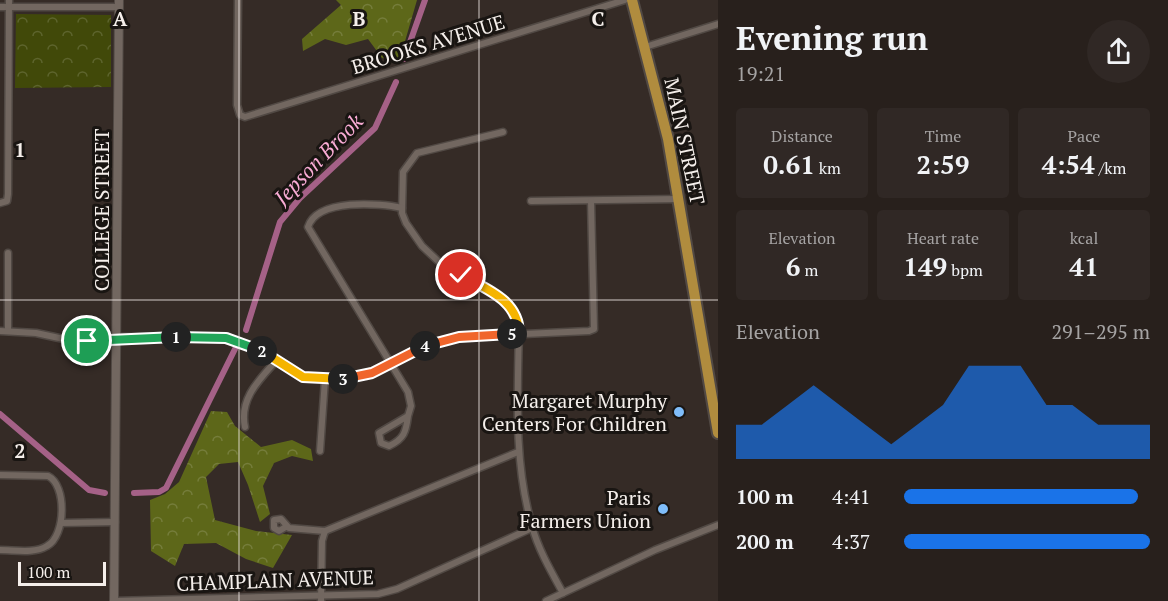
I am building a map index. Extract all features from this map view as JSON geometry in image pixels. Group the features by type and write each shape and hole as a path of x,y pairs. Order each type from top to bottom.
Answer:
{"highway":[{"name":"MAIN STREET","path":"632,0 662,106 680,199 718,433"}],"street":[{"name":"BROOKS AVENUE","path":"238,0 237,105 240,115 245,117 626,0"},
{"path":"0,7 10,4 119,4"},
{"path":"4,202 10,4"},
{"name":"COLLEGE STREET","path":"114,601 119,4"},
{"path":"645,47 718,24"},
{"path":"503,132 417,153 403,172 402,208 406,224 430,254 511,306 517,320 519,334 518,452 532,528 563,593"},
{"path":"531,201 680,199"},
{"path":"0,331 36,333 73,340 226,338 254,347 299,376 325,380 354,378 441,341 459,337 593,330 591,201"},
{"path":"402,208 376,203 345,206 317,216 309,224 309,232 393,363 410,397 407,429 401,440 389,446 381,443 379,433 408,416"},
{"path":"8,253 8,331"},
{"path":"245,427 243,413 250,392 276,361"},
{"path":"320,451 325,380"},
{"path":"284,528 276,530 273,522 279,518 286,527 325,531 518,452"},
{"path":"0,474 48,476 55,479 60,491 61,523 55,540 47,547 34,550 0,550"},
{"path":"61,523 115,522"},
{"path":"546,601 655,550 718,525"},
{"name":"CHAMPLAIN AVENUE","path":"114,601 321,599 385,592 532,528"},
{"path":"321,599 322,542 325,531"}],"green space":[{"path":"336,0 417,0 399,62 382,58 368,39 346,45 325,39 303,51 302,39 341,5"},
{"path":"16,14 111,15 111,87 15,88"},
{"path":"211,411 227,412 235,426 261,447 292,440 311,449 313,461 292,456 274,463 263,486 270,514 260,522 238,462 219,464 206,477 215,520 256,531 292,535 273,568 246,559 216,543 184,544 175,566 151,551 150,500 165,494 179,482"}],"waterway":[{"name":"Jepson Brook","path":"404,59 425,0"},
{"name":"Jepson Brook","path":"246,330 280,222 300,198 375,128 396,82"},
{"name":"Jepson Brook","path":"134,493 159,492 166,488 235,349"},
{"name":"Jepson Brook","path":"0,414 89,490 105,493"}],"place":[{"name":"Margaret Murphy Centers For Children","path":"679,412"},
{"name":"Paris Farmers Union","path":"663,509"}],"route":[{"path":"87,341 106,338 226,338 254,347 299,376 332,380 354,378 382,369 434,342 485,334 519,334 519,325 511,306 461,275"}]}
